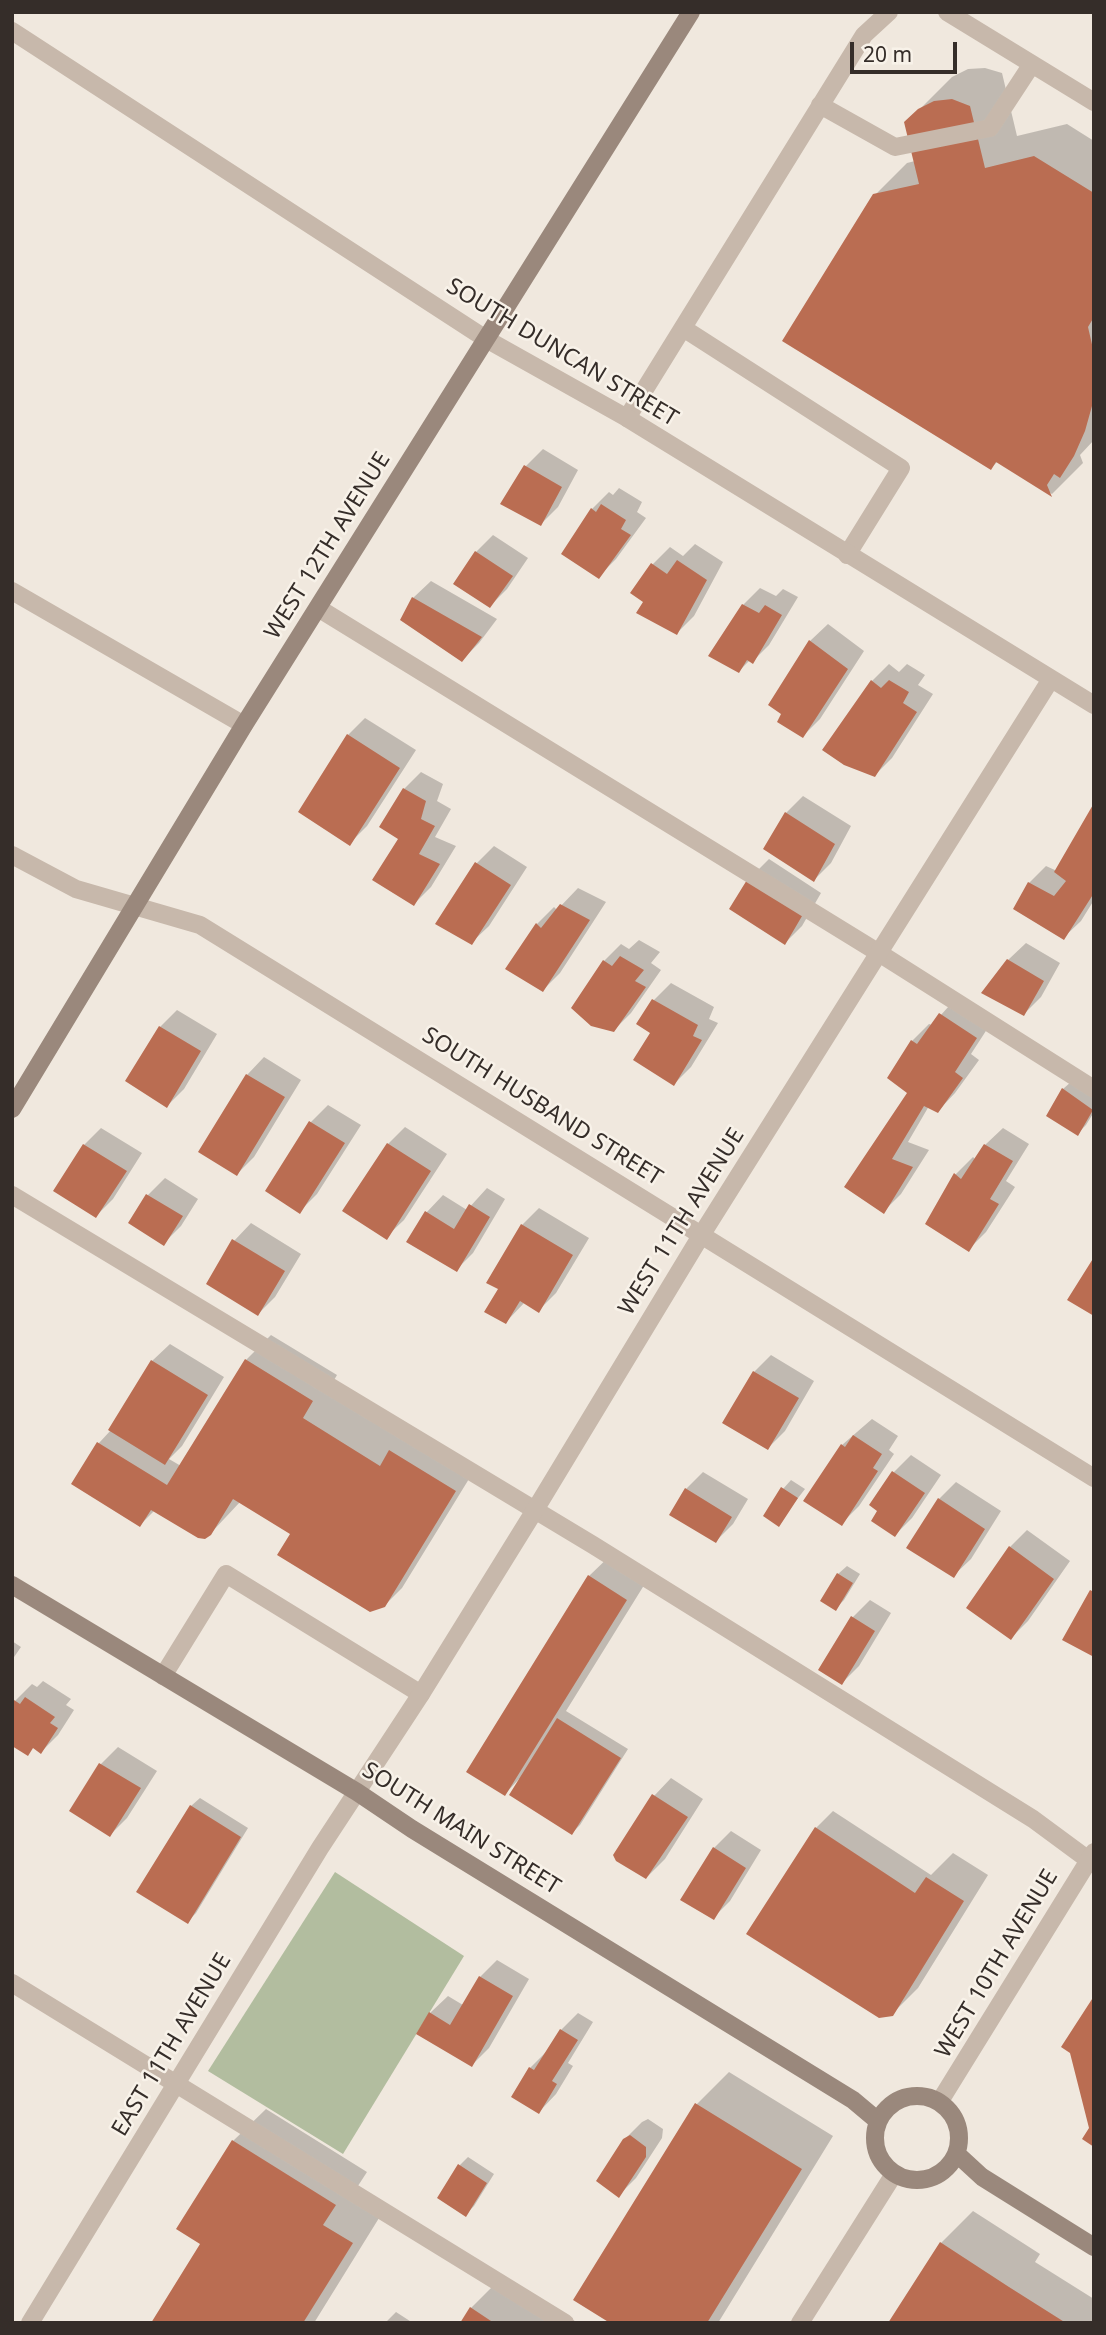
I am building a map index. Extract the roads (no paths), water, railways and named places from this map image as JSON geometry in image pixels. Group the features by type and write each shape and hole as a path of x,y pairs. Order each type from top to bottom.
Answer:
{"main road":[{"name":"WEST 12TH AVENUE","path":"12,1109 244,725 691,12"},
{"name":"SOUTH MAIN STREET","path":"12,1585 357,1792 412,1829 853,2100 878,2121"},
{"path":"919,2095 940,2101 952,2112 958,2125 960,2139 957,2154 949,2166 930,2178 908,2179 894,2174 883,2164 877,2151 875,2136 878,2121 897,2099 919,2095"},
{"path":"957,2154 982,2177 1094,2247"}],"street":[{"path":"626,418 864,35 889,12"},
{"path":"947,12 1094,102"},
{"name":"SOUTH DUNCAN STREET","path":"12,31 486,339 626,418 1094,705"},
{"path":"820,105 895,147 990,128 1032,64"},
{"path":"683,328 901,468 847,555"},
{"path":"12,591 244,725"},
{"path":"318,608 1094,1088"},
{"name":"WEST 11TH AVENUE","path":"357,1792 535,1510 702,1234 1051,679"},
{"name":"SOUTH HUSBAND STREET","path":"12,855 76,889 200,925 1094,1478"},
{"path":"12,1195 535,1510 1033,1819 1092,1859"},
{"path":"163,1676 226,1574 421,1694"},
{"name":"EAST 11TH AVENUE","path":"30,2323 320,1848 357,1792"},
{"name":"WEST 10TH AVENUE","path":"940,2101 1092,1859"},
{"path":"12,1983 565,2323"},
{"path":"800,2323 894,2174"}]}
